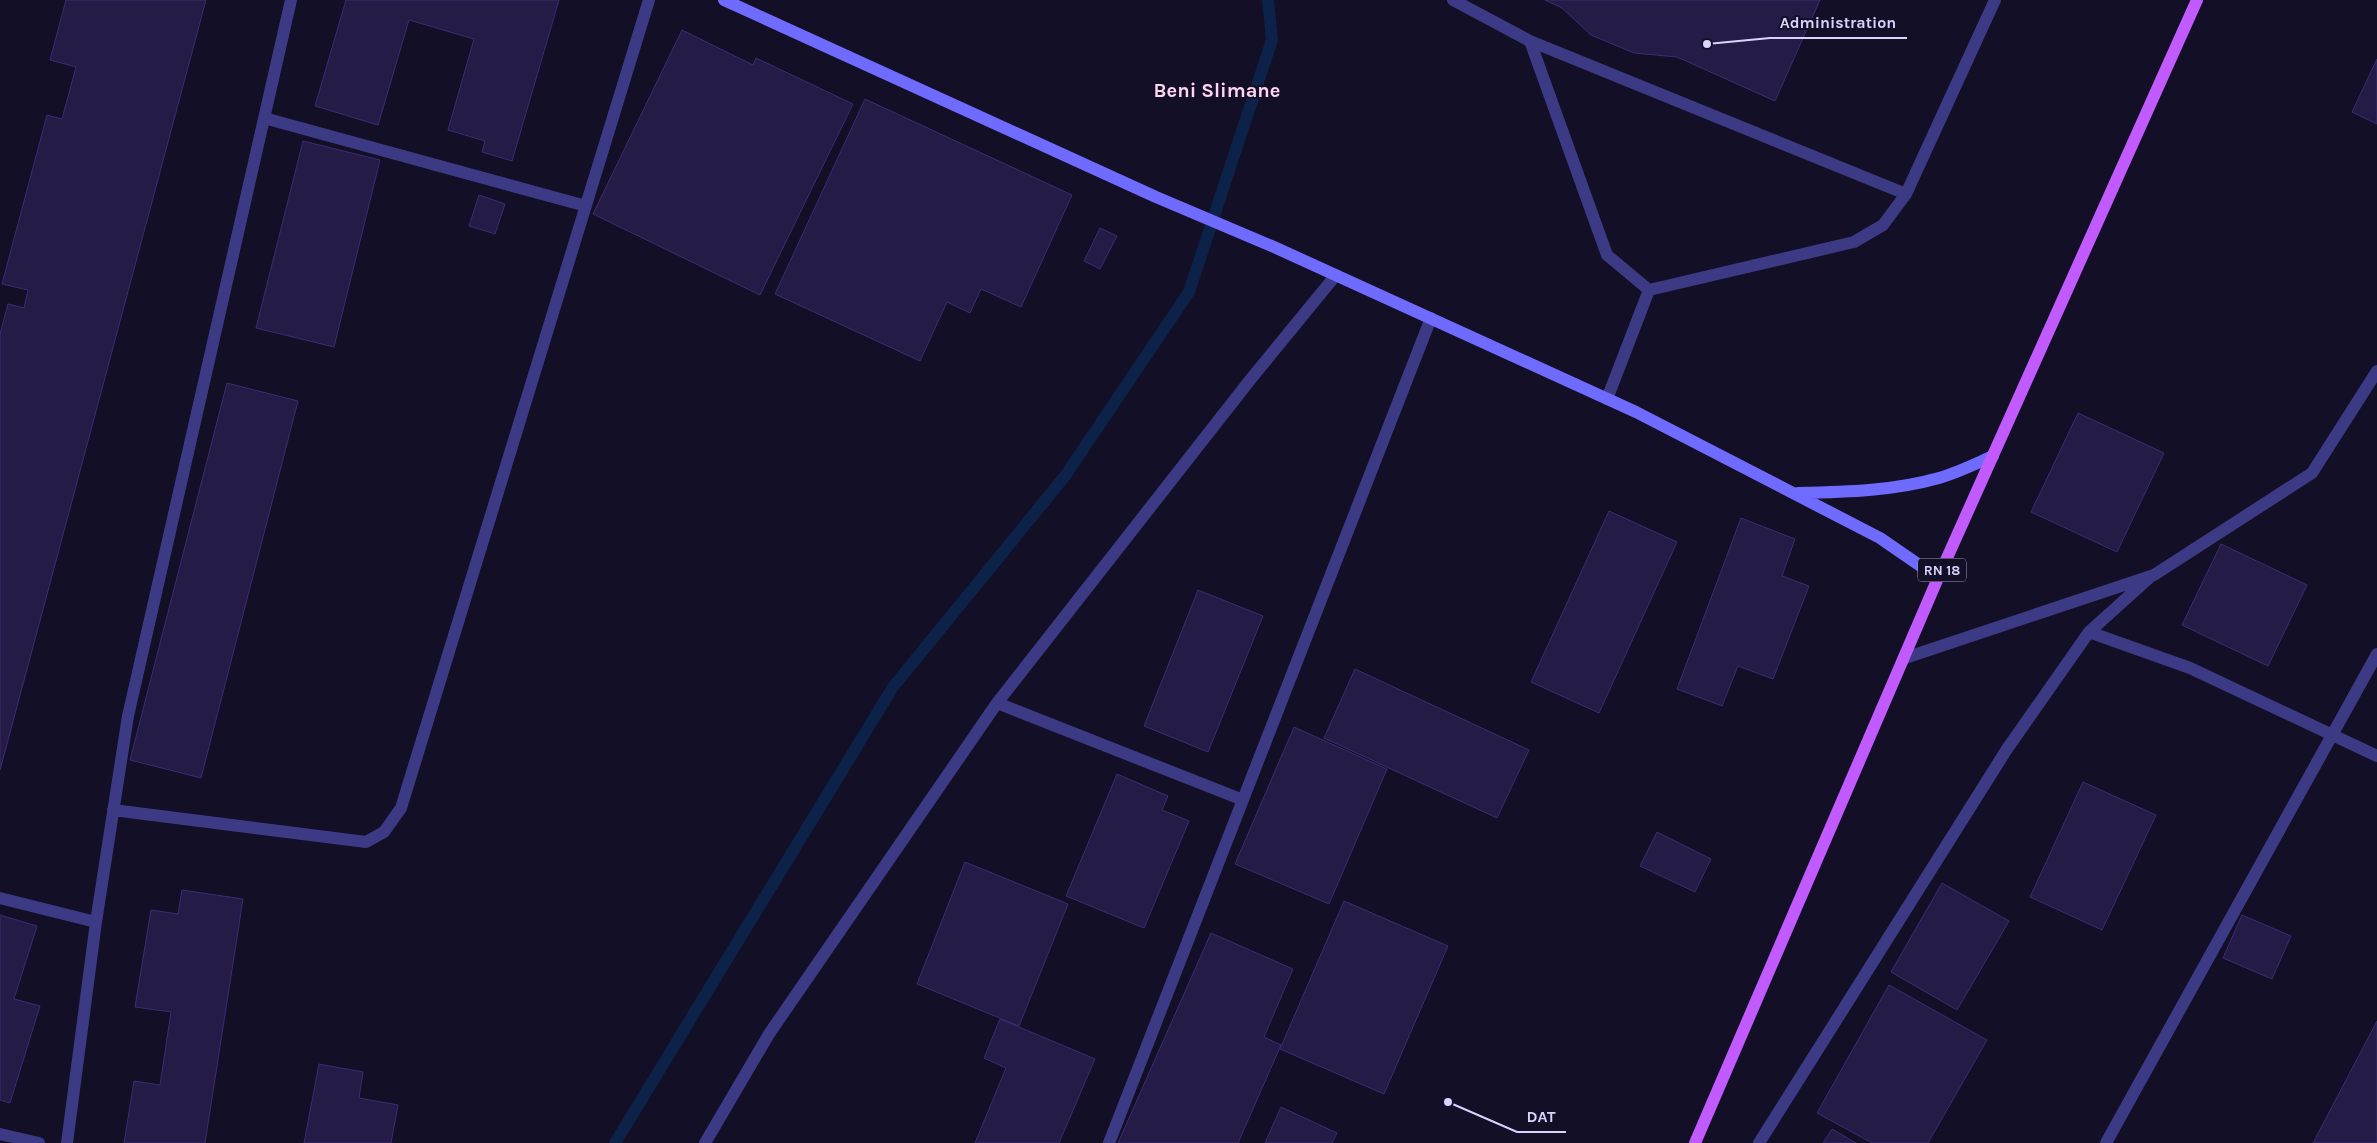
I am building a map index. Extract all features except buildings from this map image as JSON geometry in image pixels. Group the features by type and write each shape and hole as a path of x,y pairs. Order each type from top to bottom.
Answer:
{"main road":[{"name":"RN 18","path":"1696,1143 1938,578 2196,0"}],"street":[{"path":"67,1143 96,922 128,716 291,0"},
{"path":"113,810 366,842 384,832 401,808 649,0"},
{"path":"724,0 1156,197 1274,247 1607,399 1796,493 1880,538 1938,578"},
{"path":"1453,0 1530,41 1906,194"},
{"path":"1649,290 1854,242 1883,225 1906,194 1995,0"},
{"path":"1530,41 1607,255 1649,290"},
{"path":"264,118 586,206"},
{"path":"705,1143 769,1034 998,703 1250,380 1336,275"},
{"path":"1607,399 1649,290"},
{"path":"1110,1143 1431,318"},
{"path":"1759,1143 2007,749 2089,632 2154,575 2312,473 2377,371"},
{"path":"1796,493 1869,491 1904,486 1941,478 1992,456"},
{"path":"1905,658 2154,575"},
{"path":"2089,632 2190,668 2377,756"},
{"path":"2106,1143 2330,735 2377,654"},
{"path":"998,703 1244,800"},
{"path":"0,898 96,922"},
{"path":"0,1134 39,1143"}],"waterway":[{"path":"615,1143 893,687 1065,476 1189,292 1272,40 1268,0"}],"place":[{"name":"Administration","path":"1707,44"},
{"name":"DAT","path":"1448,1102"}],"district":[{"name":"Beni Slimane","path":"1217,90"}]}
